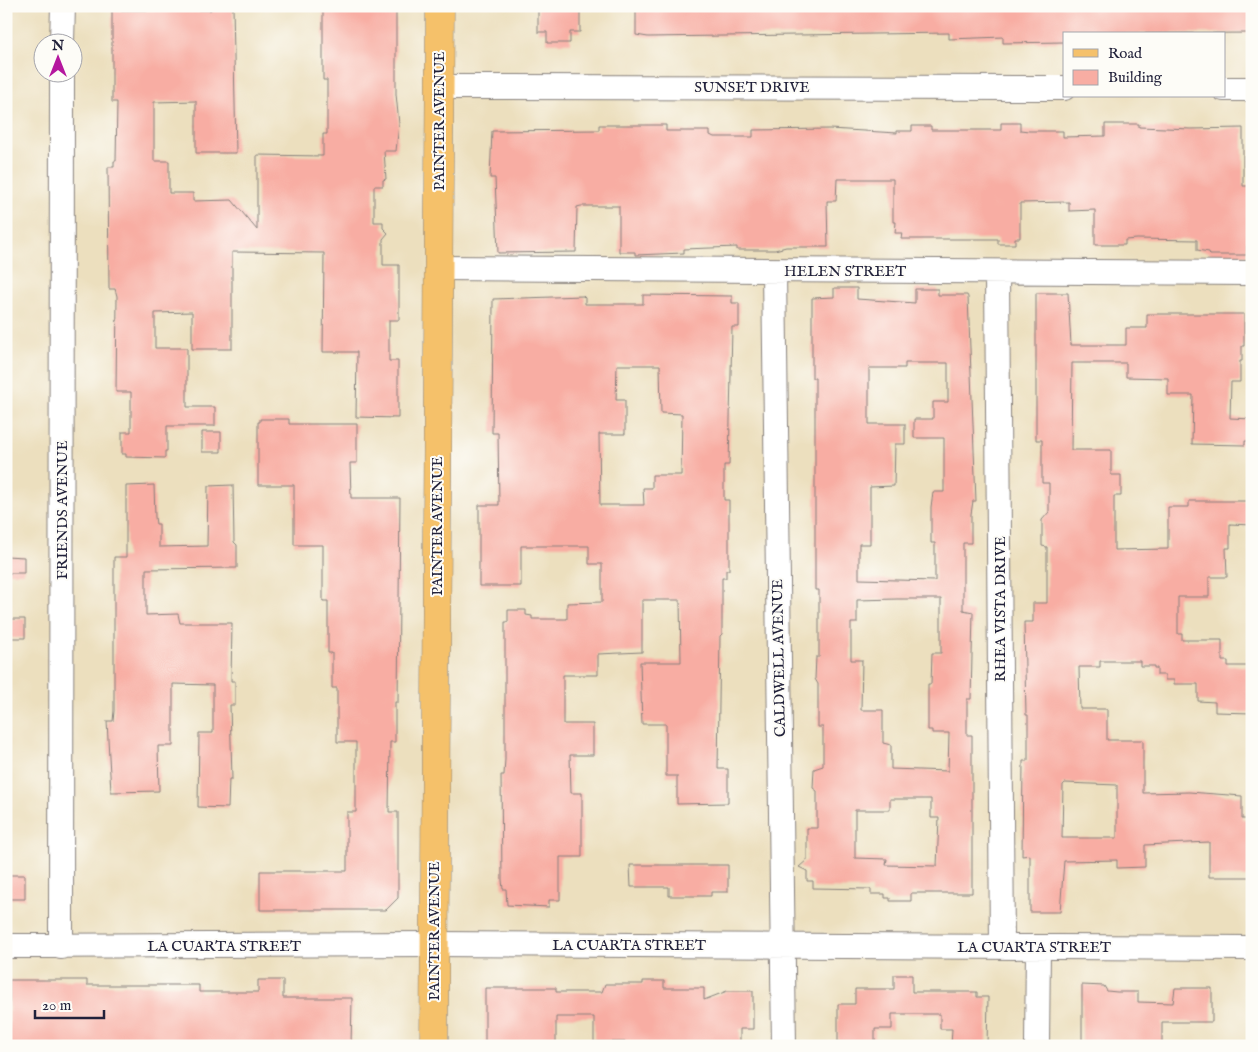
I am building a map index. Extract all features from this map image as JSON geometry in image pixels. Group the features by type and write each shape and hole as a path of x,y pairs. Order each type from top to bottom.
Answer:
{"main road":[{"name":"PAINTER AVENUE","path":"434,1046 440,6"}],"street":[{"path":"62,6 62,32"},
{"name":"FRIENDS AVENUE","path":"61,946 62,82"},
{"name":"SUNSET DRIVE","path":"439,86 1063,88"},
{"path":"1226,89 1252,89"},
{"name":"HELEN STREET","path":"438,268 1252,273"},
{"name":"CALDWELL AVENUE","path":"774,271 784,1046"},
{"name":"RHEA VISTA DRIVE","path":"997,272 1002,947"},
{"name":"LA CUARTA STREET","path":"6,946 434,944 1252,948"},
{"path":"1037,1046 1038,948"}],"building":[{"path":"210,6 233,6 236,153 196,153 196,101 154,102 154,161 169,161 169,193 193,193 193,201 232,200 257,230 257,155 323,156 323,134 327,134 327,80 323,80 323,6 396,6 396,94 399,124 396,151 384,151 386,179 383,180 383,186 374,186 374,222 383,222 383,228 388,233 383,239 383,265 399,265 399,320 389,320 389,361 398,361 398,418 356,417 357,352 323,352 324,253 232,252 232,349 192,349 192,312 155,313 155,348 187,348 187,407 215,407 215,426 167,426 167,451 165,451 165,458 126,457 126,454 122,454 122,432 131,432 131,392 116,392 117,296 115,289 109,289 108,167 114,167 114,161 116,161 117,102 112,102 112,10 211,10"},
{"path":"538,6 580,6 580,32 570,32 570,43 547,43 547,32 538,32"},
{"path":"636,6 1252,6 1252,33 1063,32 1063,42 1003,43 1003,37 949,39 949,33 648,37 636,35"},
{"path":"1001,123 1020,123 1020,130 1063,131 1063,137 1105,136 1105,124 1139,124 1139,127 1191,129 1243,128 1243,186 1252,186 1252,246 1247,246 1247,255 1210,255 1209,252 1197,250 1197,240 1137,239 1125,240 1125,245 1095,245 1095,210 1069,211 1069,202 1020,203 1020,238 1015,238 1015,244 998,244 998,239 901,239 902,233 895,233 896,222 893,222 893,179 837,179 836,201 827,201 828,247 786,247 775,250 737,250 737,247 684,249 684,253 635,255 635,252 619,252 619,206 581,206 577,207 576,252 498,253 495,178 490,178 492,131 599,130 599,125 666,125 666,131 710,131 710,135 714,137 753,137 753,130 830,129 897,133 897,131 912,131 912,126 931,126 931,130 1001,130"},
{"path":"834,288 857,288 857,299 915,303 915,289 938,289 938,295 967,295 968,297 976,501 973,501 971,514 971,543 963,543 963,610 973,612 971,699 967,699 967,735 972,735 972,893 911,893 911,901 890,901 890,898 885,898 885,894 871,894 871,889 813,888 813,881 807,881 807,871 799,867 807,860 807,828 817,828 817,791 813,788 814,769 823,766 823,727 818,727 818,684 815,679 816,657 819,657 819,590 815,590 815,378 812,378 812,298 834,297","holes":["905,363 948,363 948,402 933,402 933,419 914,419 914,438 944,438 944,492 933,492 931,507 931,543 935,543 935,581 859,579 859,544 870,544 870,487 894,486 895,444 905,444 905,424 869,424 869,368 905,368","941,599 941,653 932,653 931,684 928,684 928,730 932,730 932,733 949,733 948,771 891,769 891,745 883,743 883,710 861,710 862,660 851,660 851,623 857,623 857,600","890,799 931,799 931,818 939,818 937,866 886,865 887,859 855,858 855,810 890,810"]},
{"path":"1036,293 1068,293 1071,345 1126,345 1126,328 1147,328 1147,314 1244,314 1244,346 1242,346 1242,361 1240,361 1240,382 1231,382 1230,418 1252,419 1252,441 1245,441 1245,445 1192,444 1193,395 1168,395 1168,378 1126,377 1126,363 1072,363 1071,450 1111,450 1111,475 1121,475 1121,496 1114,496 1114,550 1168,549 1168,507 1189,507 1189,501 1252,501 1252,525 1230,524 1230,548 1226,548 1227,577 1209,577 1209,597 1178,597 1178,634 1182,634 1182,640 1222,640 1222,661 1228,661 1228,666 1252,666 1252,713 1215,712 1215,702 1198,701 1198,684 1174,684 1174,680 1165,680 1165,675 1157,675 1157,668 1154,668 1154,666 1140,666 1140,661 1100,661 1100,667 1079,667 1080,709 1107,709 1107,740 1143,740 1143,793 1189,792 1242,796 1242,819 1252,819 1252,877 1209,877 1209,842 1145,845 1145,867 1117,868 1117,860 1064,861 1060,912 1030,912 1030,855 1022,856 1023,761 1028,761 1024,622 1033,622 1033,603 1047,603 1047,547 1042,546 1042,520 1049,512 1049,483 1042,483 1042,440 1036,440","holes":["1065,783 1117,785 1117,838 1062,838 1063,785"]},
{"path":"643,295 732,296 732,303 739,303 739,327 732,327 729,465 724,465 724,500 729,500 729,570 726,570 726,578 722,578 722,634 720,636 718,769 728,769 728,803 677,804 677,776 666,776 666,724 642,724 640,662 681,662 680,600 642,600 642,652 598,654 598,675 563,675 563,724 593,724 593,755 570,755 571,793 582,793 582,857 560,857 560,900 549,900 549,907 507,905 506,889 503,889 502,880 501,775 504,775 505,759 505,622 508,622 508,610 526,610 526,615 532,616 532,619 567,619 567,603 602,602 602,564 589,564 589,546 521,546 521,586 479,586 479,505 499,505 498,433 492,433 493,299 583,296 585,304 643,304","holes":["617,365 660,365 661,413 682,414 681,475 652,475 652,488 643,488 644,505 600,505 599,434 625,434 625,400 616,400"]},
{"path":"260,419 289,419 289,424 357,424 357,463 350,463 351,498 400,498 398,702 395,702 395,742 390,742 389,812 398,812 398,898 386,910 260,910 260,871 347,871 347,812 356,812 356,742 337,742 337,688 332,688 332,653 328,653 328,601 323,601 323,545 294,545 294,485 258,485 258,422 260,422"},
{"path":"202,432 221,432 221,452 202,452"},
{"path":"154,485 155,517 156,524 159,524 159,547 207,546 208,486 233,485 234,542 237,545 237,568 146,569 146,615 178,614 180,623 232,623 231,681 235,681 235,705 230,705 232,779 229,779 228,808 198,807 199,733 213,733 213,685 173,684 173,746 158,746 159,791 111,792 107,721 113,721 114,711 114,557 126,557 126,486"},
{"path":"6,556 24,557 24,573 6,573"},
{"path":"6,619 25,619 25,638 6,638"},
{"path":"630,865 728,865 728,892 711,892 711,896 669,896 669,887 631,887"},
{"path":"6,875 25,875 25,899 6,899"},
{"path":"894,975 912,975 912,992 977,992 977,997 988,997 987,1046 951,1046 952,1029 940,1029 940,1014 892,1014 892,1029 875,1029 875,1046 838,1046 838,1004 855,1004 855,989 894,989"},
{"path":"9,980 87,980 87,985 199,985 199,992 258,992 258,980 283,980 283,998 352,998 351,1046 9,1046"},
{"path":"643,981 664,981 664,988 704,988 704,1000 727,991 753,991 753,1029 740,1029 740,1046 626,1046 626,1042 594,1042 594,1017 556,1017 556,1046 485,1046 485,988 556,988 556,992 602,992 605,984 643,984"},
{"path":"1082,985 1104,986 1107,991 1138,992 1138,1002 1173,1003 1175,988 1212,988 1212,1022 1162,1022 1162,1046 1082,1046"}]}
